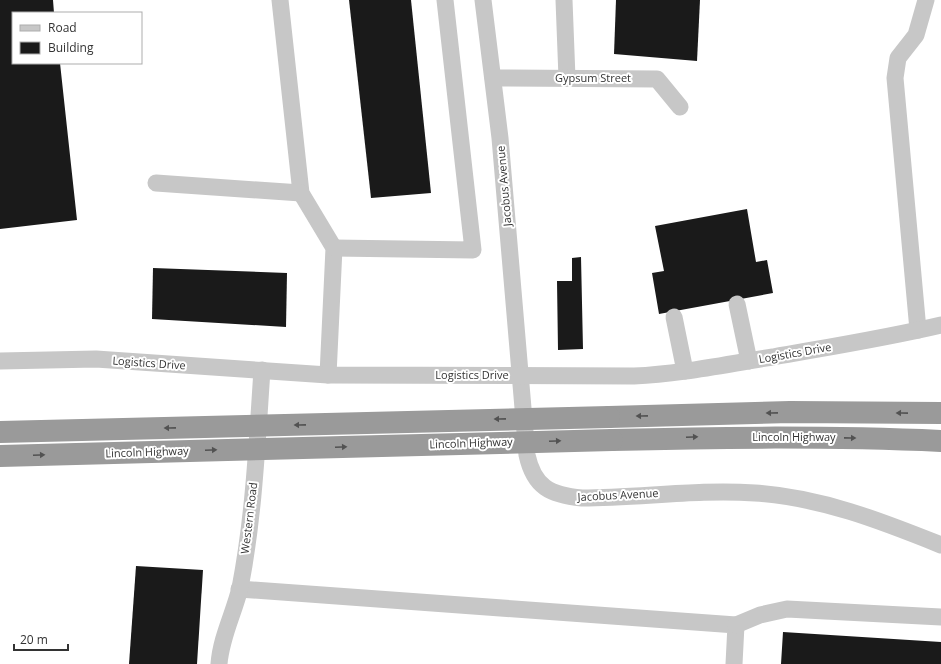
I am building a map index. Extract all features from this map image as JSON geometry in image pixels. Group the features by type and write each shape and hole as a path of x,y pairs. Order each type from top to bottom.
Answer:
{"highway":[{"name":"Lincoln Highway","path":"0,432 790,412 941,413"},
{"name":"Lincoln Highway","path":"0,456 780,437 941,441"}],"street":[{"path":"280,0 301,193 334,248 328,375"},
{"path":"334,248 473,250 444,0"},
{"name":"Jacobus Avenue","path":"483,0 500,138 527,455 536,480 555,493 570,497 582,498 702,492 756,493 782,496 833,506 941,545"},
{"path":"564,0 567,78"},
{"path":"918,330 896,78 898,58 916,35 926,0"},
{"name":"Gypsum Street","path":"493,78 657,79 680,107"},
{"path":"156,182 301,193"},
{"path":"737,304 749,361"},
{"path":"674,317 685,371"},
{"name":"Logistics Drive","path":"0,361 96,359 328,375 634,376 685,371 749,361 866,341 941,325"},
{"name":"Western Road","path":"220,664 225,637 240,589 252,500 262,370"},
{"path":"240,589 736,625 760,615 787,609 941,617"},
{"path":"734,664 736,625"}],"building":[{"path":"0,0 53,0 54,12 12,12 12,64 60,64 77,220 0,229"},
{"path":"349,0 411,0 431,193 371,198"},
{"path":"616,0 700,0 697,61 614,54"},
{"path":"747,209 756,262 767,260 773,293 659,314 652,273 664,271 655,226"},
{"path":"581,257 583,349 558,350 557,281 572,281 572,258"},
{"path":"153,268 287,273 286,327 152,319"},
{"path":"136,566 203,570 197,664 129,664"},
{"path":"783,632 941,642 941,664 781,664"}]}
